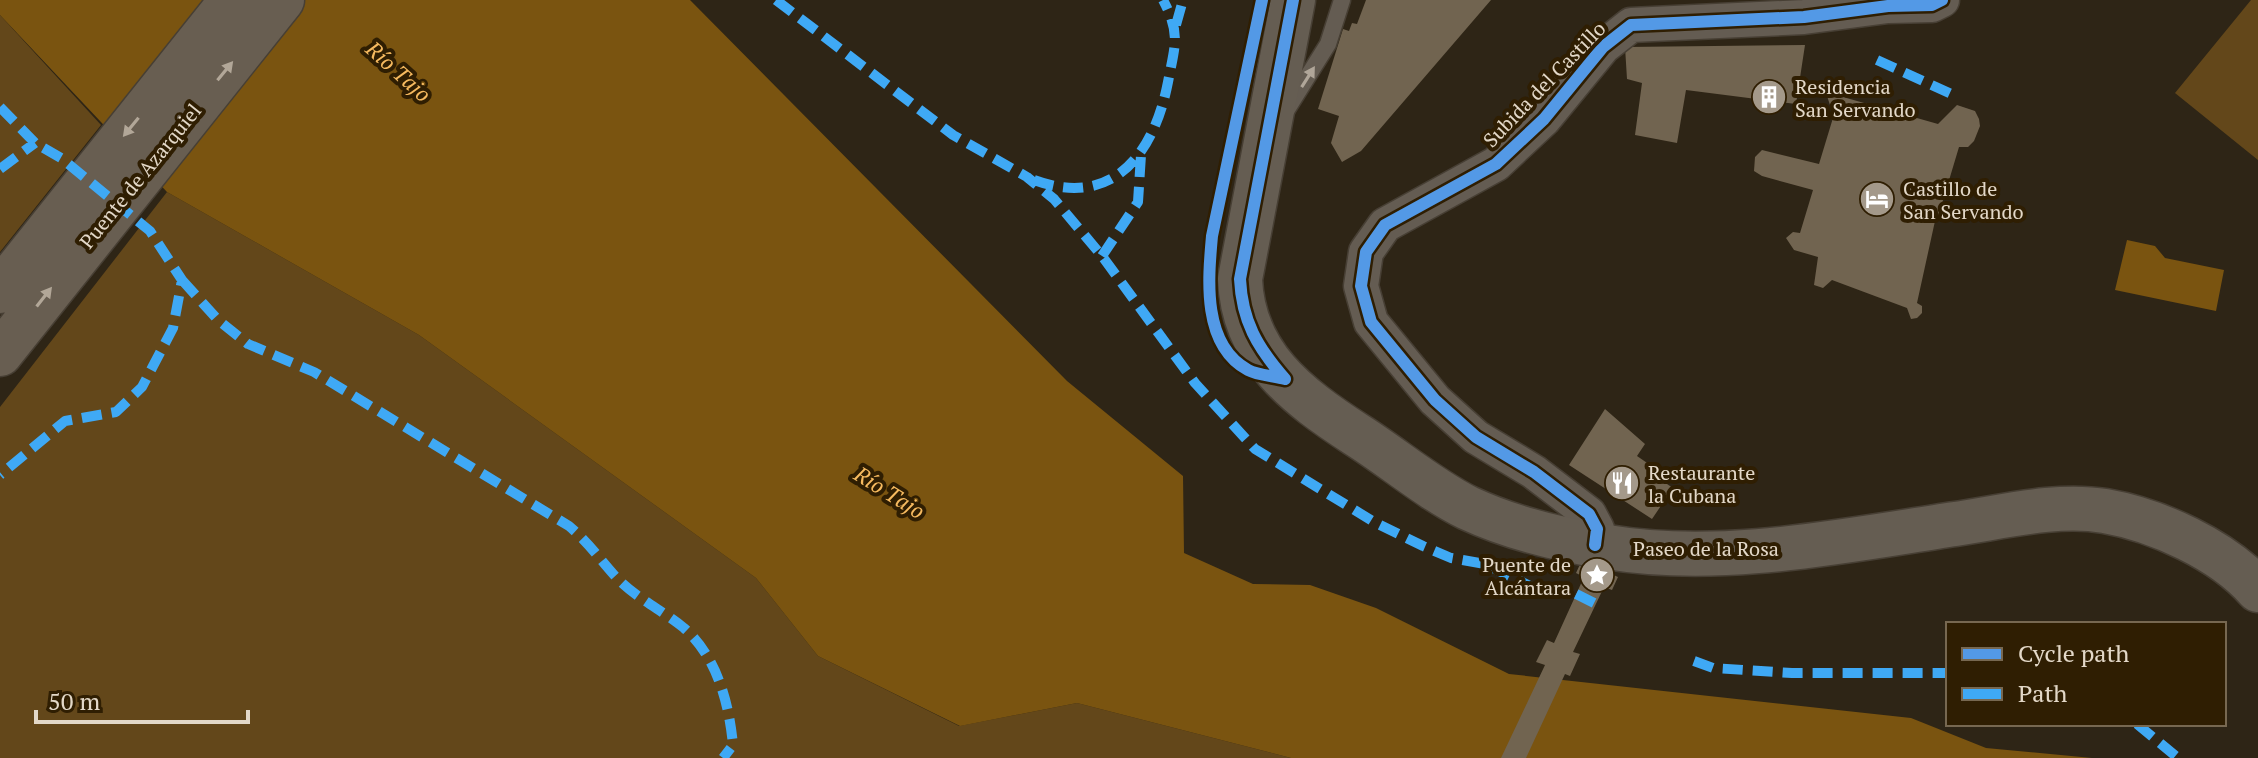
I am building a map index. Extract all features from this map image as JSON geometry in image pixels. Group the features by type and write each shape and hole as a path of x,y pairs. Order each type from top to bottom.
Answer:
{"main road":[{"name":"Puente de Azarquiel","path":"0,354 73,229 232,0"},
{"name":"Puente de Azarquiel","path":"0,291 73,229 282,0"},
{"name":"Paseo de la Rosa","path":"1293,0 1240,279 1241,306 1249,330 1265,356 1316,408 1467,507 1534,531 1595,545 1686,552 1799,547 2056,509 2104,511 2147,522 2198,546 2245,575 2258,590"}],"street":[{"name":"Subida del Castillo","path":"1595,545 1597,529 1589,514 1534,472 1476,437 1435,400 1371,322 1361,286 1366,252 1385,225 1496,164 1544,119 1603,47 1631,25 1804,17 1888,3 1934,2"}],"lane":[{"path":"1266,143 1328,44 1342,0"}],"shaded area":[{"path":"2251,0 2258,0 2258,160 2175,93"},
{"path":"0,15 101,125 0,252"},
{"path":"167,192 419,335 756,578 818,656 959,726 1077,703 1291,758 0,758 0,407"}],"water":[{"name":"Río Tajo","path":"0,0 690,0 1067,381 1183,476 1184,553 1253,584 1310,585 1376,608 1509,674 1911,718 1986,748 2092,758 1291,758 1077,703 960,726 818,656 756,578 419,335 167,192 0,15"},
{"path":"2127,240 2155,246 2165,258 2224,270 2216,311 2115,290"}],"building":[{"path":"1366,0 1491,0 1361,151 1342,162 1331,143 1339,116 1318,109 1343,29 1349,31 1352,23 1357,24"},
{"name":"Residencia San Servando","path":"1805,45 1796,104 1686,90 1677,143 1635,135 1642,83 1627,79 1625,47"},
{"name":"Castillo de San Servando","path":"1835,88 1843,97 1938,124 1957,105 1975,111 1979,119 1980,126 1974,141 1968,147 1959,147 1941,207 1948,216 1935,221 1917,303 1922,306 1922,313 1917,318 1911,319 1907,308 1832,280 1823,288 1814,285 1818,257 1794,250 1786,238 1793,232 1800,233 1813,190 1754,171 1755,157 1762,150 1819,164 1836,108 1830,105 1827,96 1829,90"},
{"path":"1605,409 1645,444 1637,456 1653,467 1649,472 1673,488 1652,519 1569,465"},
{"path":"1582,560 1618,577 1612,590 1604,587 1573,652 1580,654 1570,676 1565,674 1526,758 1501,758 1545,665 1536,662 1547,640 1554,643 1584,577 1576,573"}],"marked path":[{"path":"776,0 953,135 1027,177 1054,199 1102,256 1195,383 1255,449 1374,522 1423,546 1451,558 1485,564 1534,588 1576,594 1596,604"},
{"path":"1034,180 1062,187 1086,187 1107,181 1125,169 1140,152 1161,108 1174,49 1172,22 1163,0"},
{"path":"1176,25 1183,0"},
{"path":"1877,60 1958,97"},
{"path":"0,107 35,143 61,158 150,231 182,280 173,328 142,387 116,412 65,421 0,475"},
{"path":"0,169 35,143"},
{"path":"1102,256 1138,202 1141,155"},
{"path":"182,280 218,320 248,344 314,372 569,526 623,584 684,628 705,653 719,682 731,729 733,745 723,758"},
{"path":"1694,661 1713,668 1792,673 1946,673"},
{"path":"2139,726 2178,758"}],"cycle path":[{"path":"1262,0 1212,236 1209,272 1211,310 1222,345 1233,359 1252,372 1285,379"},
{"path":"1285,379 1266,356 1253,333 1244,308 1240,279 1293,0"},
{"path":"1595,545 1597,529 1589,514 1534,472 1476,437 1435,400 1371,322 1361,286 1366,252 1385,225 1496,164 1544,119 1603,47 1631,25 1804,17 1888,6 1932,5 1942,0"}],"place":[{"name":"Residencia San Servando","path":"1769,97"},
{"name":"Castillo de San Servando","path":"1877,199"},
{"name":"Restaurante la Cubana","path":"1622,483"},
{"name":"Puente de Alcántara","path":"1597,575"}]}
